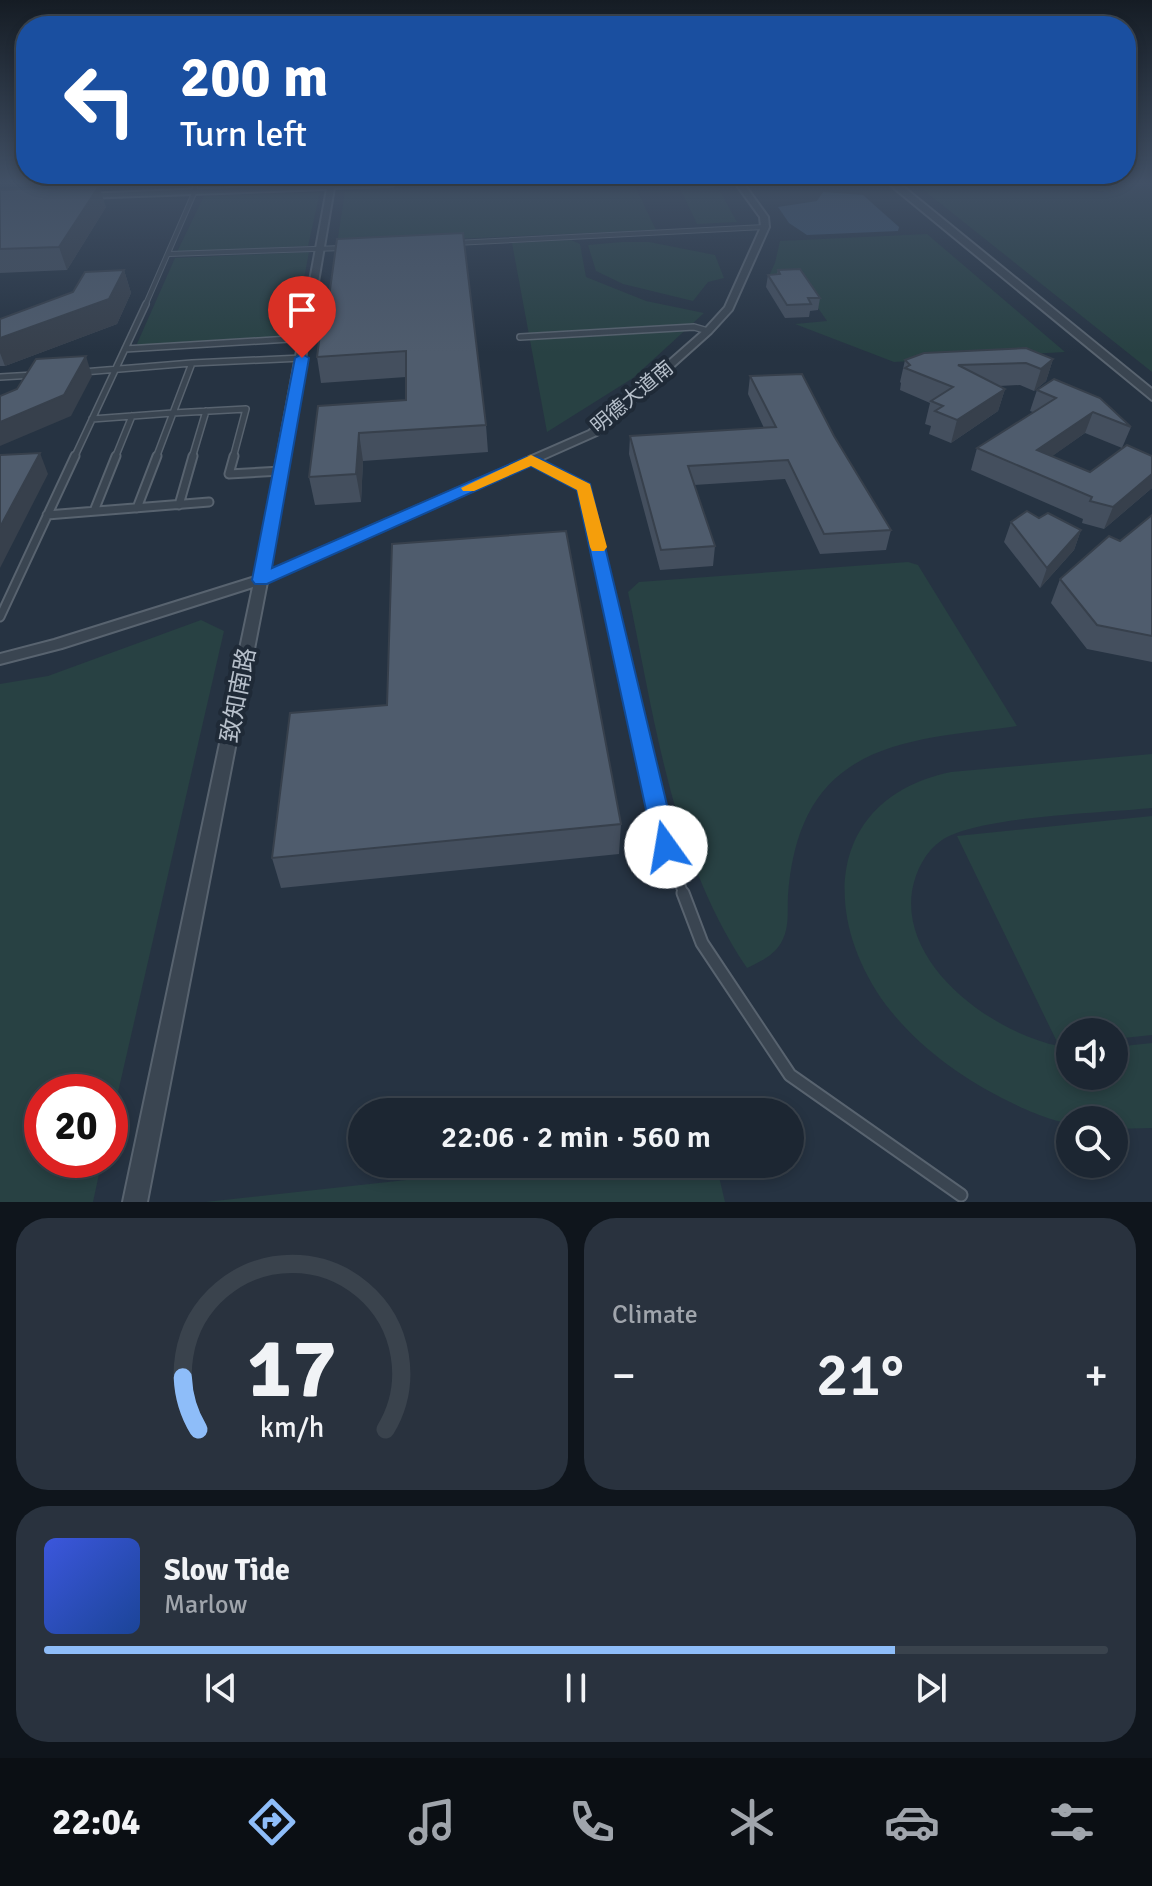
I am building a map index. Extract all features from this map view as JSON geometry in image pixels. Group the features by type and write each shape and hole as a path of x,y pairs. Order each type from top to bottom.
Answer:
{"street":[{"name":"致知南路","path":"135,1202 261,580 323,240"},
{"name":"明德大道南","path":"0,659 261,580 593,433 708,331 729,308 759,240"},
{"path":"962,240 1152,396"}],"lane":[{"path":"0,617 174,240"},
{"path":"450,243 507,240"},
{"path":"169,254 354,247"},
{"path":"520,337 694,327 708,331"},
{"path":"125,349 306,338"},
{"path":"71,372 302,358"},
{"path":"137,508 192,363"},
{"path":"0,377 43,374"},
{"path":"92,419 246,409 229,474 281,471"},
{"path":"179,505 206,411"},
{"path":"94,511 132,416"},
{"path":"531,460 585,487 666,847 702,943 790,1075 961,1195"},
{"path":"47,515 209,502"}],"green space":[{"path":"183,240 309,240 308,246 177,252"},
{"path":"338,240 426,240 337,244"},
{"path":"571,240 580,244 586,277 646,301 704,313 633,378 547,432 512,243"},
{"path":"934,240 1065,352 894,362 795,324 827,321 798,279 767,280 780,241"},
{"path":"986,240 1152,240 1152,372"},
{"path":"649,242 715,255 724,278 708,282 693,301 623,284 596,271 588,245"},
{"path":"309,252 293,337 136,346 175,258"},
{"path":"908,562 918,565 1017,726 953,734 888,749 850,767 835,779 812,807 798,840 790,876 784,937 770,955 747,968 721,925 684,834 658,738 628,592 639,582"},
{"path":"201,620 224,631 122,1074 24,1074 24,1178 98,1178 93,1202 0,1202 0,684 48,676"},
{"path":"1152,754 1152,808 1012,821 959,832 942,840 931,850 919,869 912,891 912,919 921,945 937,970 957,992 1007,1027 1056,1045 1056,1090 1128,1090 1128,1046 1152,1043 1152,1128 1128,1129 1128,1106 1056,1106 1055,1120 1010,1102 975,1083 912,1035 886,1005 865,970 851,934 845,899 847,864 859,833 879,807 910,786 951,772"},
{"path":"1152,816 1152,1035 1128,1038 1128,1018 1056,1018 1056,1040 957,836"},
{"path":"424,1178 719,1178 725,1202 205,1202"}],"building":[{"path":"0,240 64,240 59,247 0,249"},
{"path":"337,240 464,240 486,425 359,433 356,474 309,477 318,406 406,400 406,351 317,357 321,326 325,326"},
{"path":"800,269 820,298 808,298 811,304 787,305 768,275 780,274 778,270"},
{"path":"124,270 109,299 0,338 0,319 73,292 85,272"},
{"path":"1026,348 1053,359 1041,369 1026,363 958,365 1005,389 957,420 935,411 943,406 931,401 953,387 905,368 910,365 905,360 924,353"},
{"path":"86,356 64,395 0,422 0,396 17,389 36,359"},
{"path":"802,374 834,436 891,530 824,534 788,460 688,466 715,546 661,550 630,436 776,427 750,376"},
{"path":"1054,379 1100,398 1131,427 1093,412 1037,450 1090,472 1127,445 1152,456 1152,474 1113,507 1090,501 1092,497 977,448 1056,398 1037,390"},
{"path":"40,453 0,527 0,455"},
{"path":"1027,511 1039,518 1048,513 1081,530 1047,568 1011,522"},
{"path":"1152,515 1152,636 1097,625 1060,579 1109,536 1120,541"},
{"path":"566,531 621,824 272,858 290,713 387,705 392,544"}],"slow traffic":[{"path":"468,488 531,460 585,487 598,547"}],"route":[{"path":"302,358 261,580 531,460 585,487 666,847"}]}
